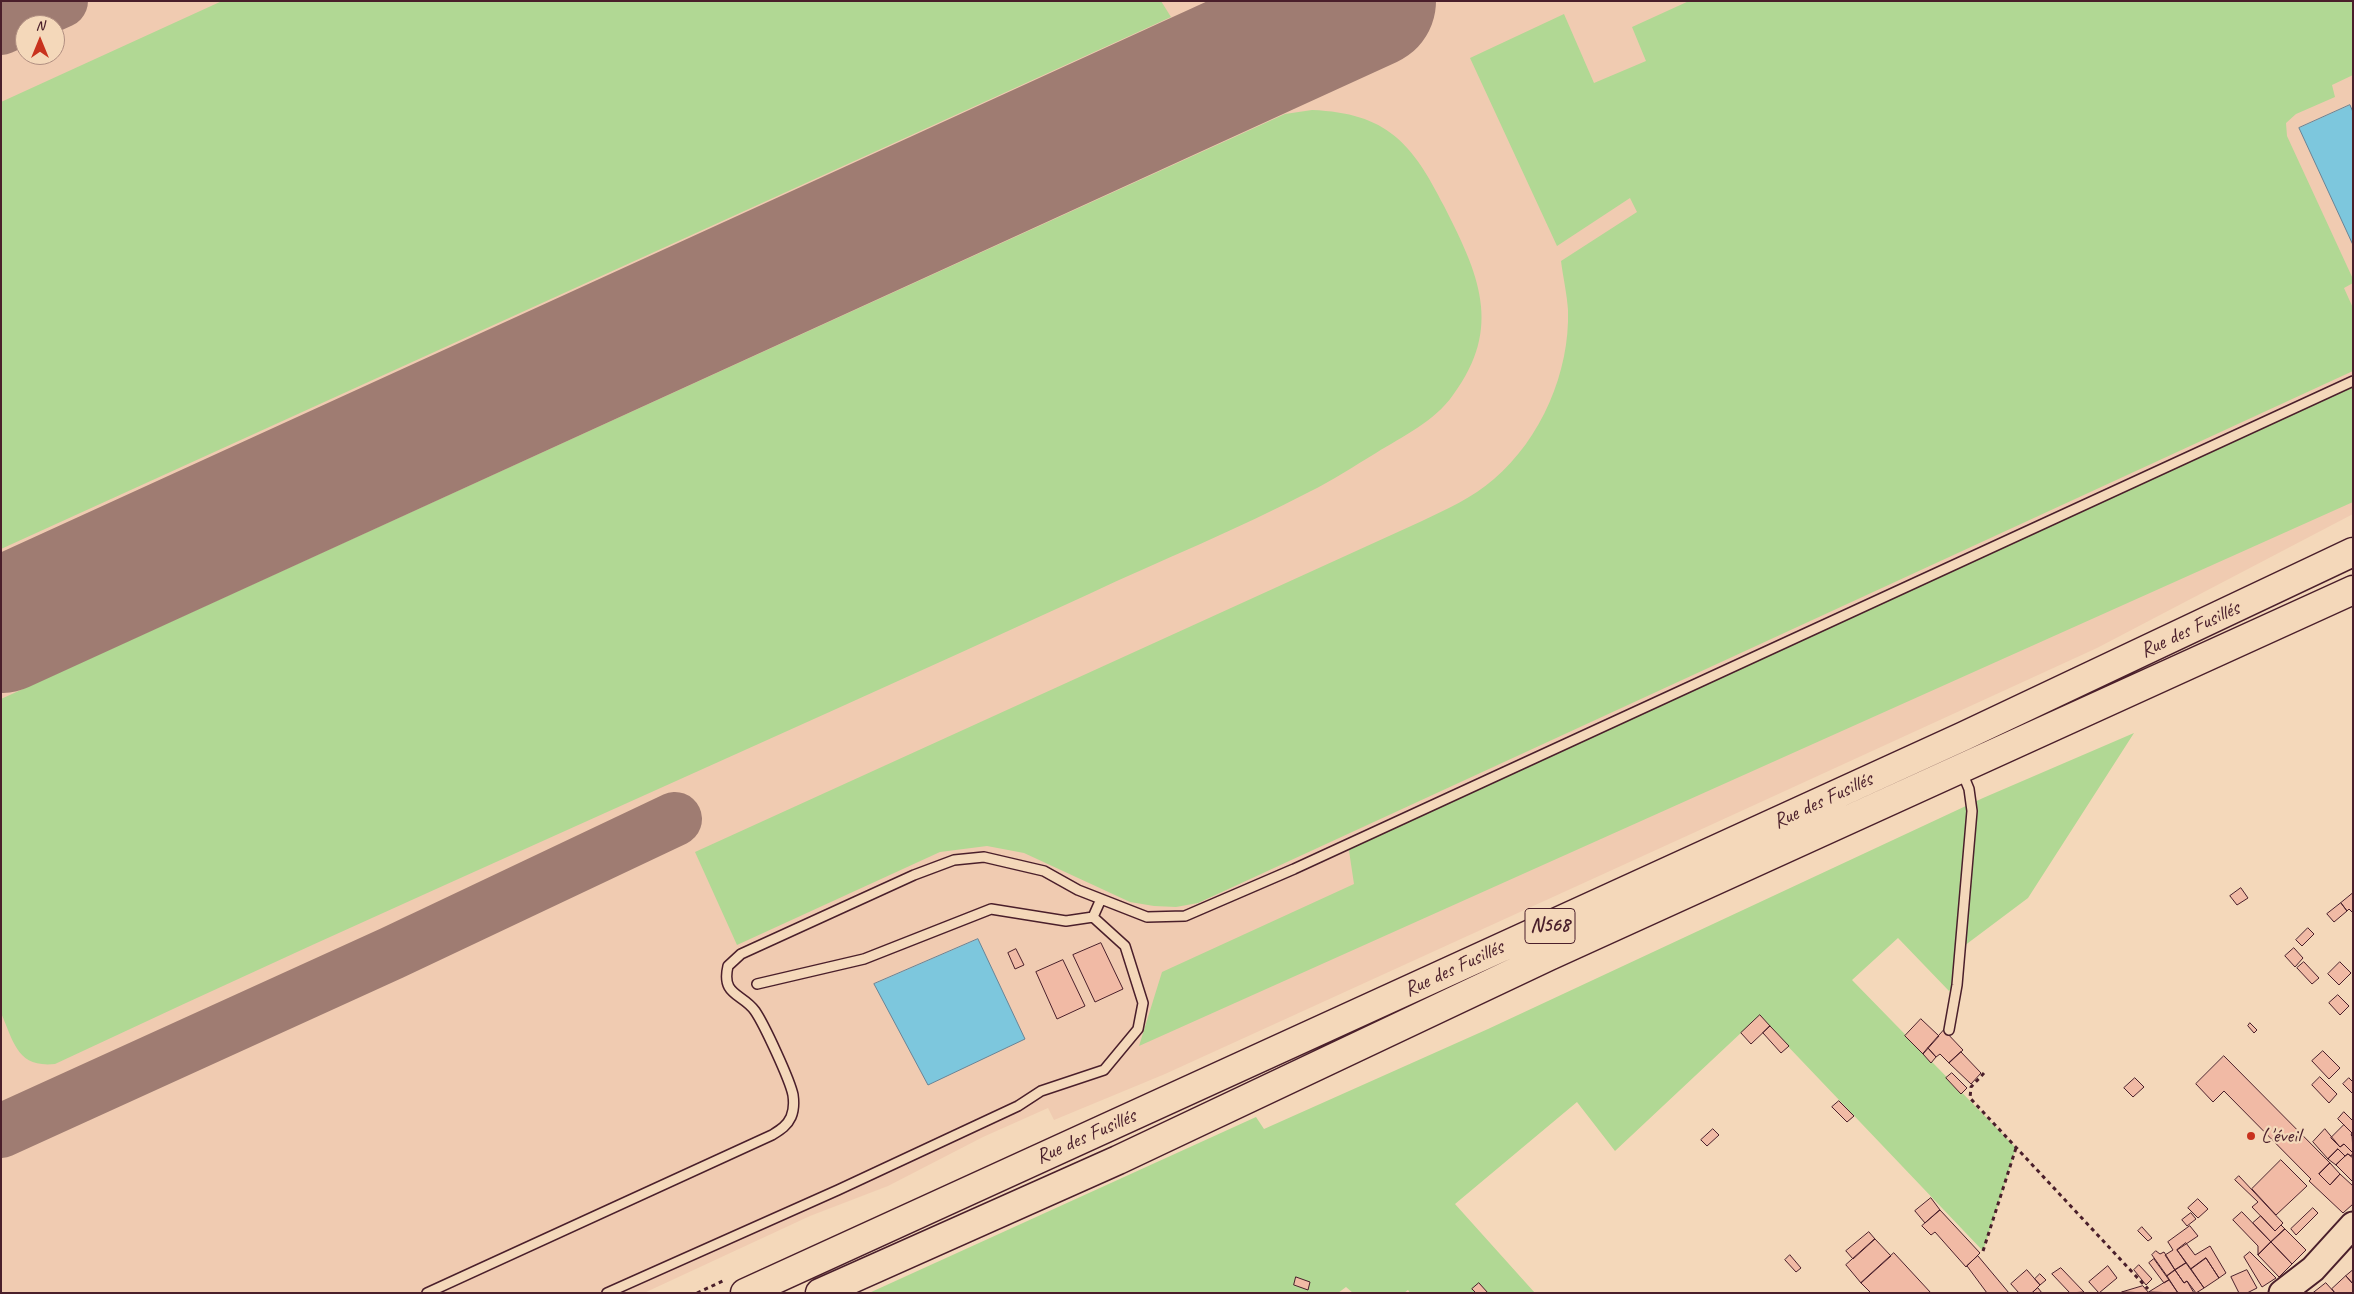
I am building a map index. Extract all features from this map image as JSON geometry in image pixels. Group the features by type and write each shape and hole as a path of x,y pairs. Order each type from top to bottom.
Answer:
{"highway":[{"name":"Rue des Fusillés","path":"744,1293 1964,736 2353,552"},
{"name":"Rue des Fusillés","path":"820,1293 1118,1160 1558,952 2353,590"}],"street":[{"path":"2282,1293 2313,1269 2353,1225"}],"lane":[{"path":"427,1293 763,1139 784,1127 792,1117 794,1104 790,1084 756,1013 736,996 728,984 726,974 728,966 741,954 914,875 954,860 984,857 1044,871 1078,890 1147,917 1185,916 1294,869 2353,381"},
{"path":"1949,1030 1957,985 1972,811 1969,789 1961,770"},
{"path":"1093,917 1101,899"},
{"path":"757,984 864,959 992,909 1066,921 1093,917"},
{"path":"607,1293 838,1190 977,1123 1018,1106 1041,1091 1104,1070 1138,1029 1143,1003 1125,946 1093,917"}],"path":[{"path":"1984,1073 1971,1087 1970,1098 2148,1288"},
{"path":"1983,1252 2016,1148"}],"shaded area":[{"path":"1,1 2353,1 2353,514 2097,648 1165,1074 1054,1120 1048,1108 983,1137 888,1186 810,1216 644,1293 1,1293"}],"green space":[{"path":"222,1 1161,1 1171,17 1,549 1,102"},
{"path":"1689,1 2353,1 2353,75 2332,85 2335,97 2296,114 2286,123 2287,136 2353,279 2353,283 2344,288 2353,308 2353,371 1198,903 1176,907 1130,902 1024,853 987,846 940,852 737,945 695,852 1422,521 1477,492 1511,463 1539,424 1558,380 1564,357 1568,310 1561,261 1637,212 1630,198 1557,246 1470,58 1564,14 1594,83 1646,61 1632,27"},
{"path":"1312,110 1338,112 1360,117 1378,125 1408,149 1432,184 1467,254 1480,300 1482,323 1478,346 1469,370 1453,395 1427,421 1326,483 1255,519 313,945 55,1064 32,1062 19,1051 1,1013 1,699 1285,114"},
{"path":"2353,381 2353,502 1139,1046 1162,972 1354,884 1348,844"},
{"path":"2134,733 2028,898 1960,949 1957,985 1949,991 1898,938 1852,980 2016,1148 1983,1251 1759,1016 1615,1151 1577,1102 1455,1204 1535,1293 1410,1293 1408,1290 1404,1293 1353,1293 1346,1287 1338,1293 869,1293 1256,1117 1264,1129 1488,1029 1983,798"}],"water":[{"path":"2350,105 2353,112 2353,245 2299,128"},
{"path":"978,939 1025,1039 928,1085 874,984"}],"building":[{"path":"2241,888 2248,898 2237,905 2230,896"},
{"path":"2353,893 2353,913 2349,909 2347,911 2341,903"},
{"path":"2341,903 2347,911 2334,922 2327,914"},
{"path":"2308,928 2314,934 2302,946 2296,940"},
{"path":"1101,943 1123,989 1095,1002 1073,955"},
{"path":"2294,948 2303,958 2295,967 2285,956"},
{"path":"1016,949 1024,965 1015,969 1008,953"},
{"path":"1063,960 1085,1006 1057,1019 1036,972"},
{"path":"2304,962 2319,978 2312,984 2297,968"},
{"path":"2340,962 2351,973 2339,985 2328,974"},
{"path":"2338,995 2349,1006 2340,1015 2329,1003"},
{"path":"1760,1015 1770,1026 1751,1044 1741,1033"},
{"path":"1921,1019 1939,1036 1923,1054 1905,1036"},
{"path":"2250,1023 2257,1030 2254,1033 2248,1026"},
{"path":"1770,1026 1789,1046 1781,1053 1763,1033"},
{"path":"1944,1030 1963,1050 1949,1063 1940,1054 1936,1057 1928,1048"},
{"path":"1928,1048 1936,1057 1931,1063 1923,1054"},
{"path":"2323,1051 2340,1068 2329,1079 2312,1061"},
{"path":"1961,1052 1981,1073 1971,1084 1949,1063"},
{"path":"2224,1056 2330,1163 2319,1174 2330,1185 2340,1174 2353,1186 2353,1204 2343,1213 2309,1181 2311,1179 2224,1091 2213,1102 2196,1084"},
{"path":"1952,1073 1967,1088 1961,1094 1946,1078"},
{"path":"2320,1077 2337,1094 2329,1103 2312,1085"},
{"path":"2135,1078 2144,1087 2133,1097 2124,1088"},
{"path":"2349,1078 2353,1082 2353,1094 2343,1084"},
{"path":"1839,1101 1854,1116 1847,1122 1832,1107"},
{"path":"2344,1112 2353,1121 2353,1137 2352,1133 2338,1119"},
{"path":"2344,1125 2352,1133 2353,1153 2344,1144 2340,1147 2331,1138"},
{"path":"1713,1129 1719,1135 1707,1146 1701,1140"},
{"path":"2325,1129 2340,1147 2344,1144 2353,1153 2351,1156 2348,1154 2345,1156 2338,1149 2328,1159 2313,1142"},
{"path":"2338,1149 2345,1156 2336,1165 2328,1159"},
{"path":"2348,1154 2353,1158 2353,1182 2336,1165"},
{"path":"2281,1160 2307,1186 2276,1215 2252,1189"},
{"path":"2330,1163 2340,1174 2330,1185 2319,1174"},
{"path":"2239,1176 2283,1223 2275,1231 2252,1207 2258,1202 2235,1180"},
{"path":"1931,1198 1940,1210 1925,1223 1915,1211"},
{"path":"2198,1199 2208,1209 2198,1218 2188,1208"},
{"path":"2313,1208 2318,1213 2296,1235 2291,1229"},
{"path":"1940,1210 1980,1253 1966,1267 1935,1232 1931,1235 1922,1226"},
{"path":"2242,1212 2271,1242 2258,1255 2258,1246 2233,1220"},
{"path":"2191,1213 2196,1219 2187,1226 2182,1220"},
{"path":"2261,1216 2275,1231 2281,1225 2285,1229 2271,1242 2253,1223"},
{"path":"2190,1226 2198,1236 2177,1250 2186,1263 2175,1270 2165,1255 2173,1250 2168,1242"},
{"path":"2142,1227 2152,1238 2148,1241 2138,1231"},
{"path":"2285,1229 2306,1250 2292,1264 2271,1242"},
{"path":"1869,1232 1875,1239 1853,1259 1846,1251"},
{"path":"1875,1239 1891,1256 1861,1283 1846,1265"},
{"path":"2271,1242 2292,1264 2279,1277 2258,1255"},
{"path":"2186,1243 2195,1255 2210,1246 2226,1273 2219,1278 2206,1258 2191,1269 2177,1250"},
{"path":"2156,1251 2160,1254 2164,1252 2175,1270 2167,1276 2152,1255"},
{"path":"2250,1252 2276,1278 2262,1287 2244,1257"},
{"path":"1894,1253 1931,1293 1871,1293 1861,1283"},
{"path":"1790,1255 1801,1268 1796,1272 1785,1260"},
{"path":"1978,1256 2009,1293 1987,1293 1967,1266"},
{"path":"2206,1258 2219,1278 2204,1288 2191,1269"},
{"path":"2154,1259 2169,1280 2164,1283 2149,1263"},
{"path":"2186,1263 2204,1288 2196,1293 2187,1281 2184,1283 2175,1270"},
{"path":"2139,1265 2152,1279 2146,1285 2134,1270"},
{"path":"2108,1266 2117,1278 2099,1293 2089,1282"},
{"path":"2061,1268 2084,1292 2070,1293 2052,1274"},
{"path":"2027,1270 2040,1285 2032,1293 2019,1293 2011,1284"},
{"path":"2175,1270 2184,1283 2187,1281 2194,1293 2178,1293 2167,1276"},
{"path":"2247,1270 2257,1288 2247,1293 2239,1293 2231,1277"},
{"path":"2353,1270 2353,1284 2346,1276"},
{"path":"2040,1274 2046,1280 2040,1285 2035,1279"},
{"path":"2346,1276 2353,1284 2353,1293 2335,1293 2332,1289"},
{"path":"1296,1277 1310,1282 1308,1290 1294,1285"},
{"path":"2169,1280 2178,1293 2149,1292"},
{"path":"1479,1283 1488,1293 1476,1293 1472,1289"},
{"path":"2326,1283 2335,1293 2313,1293"},
{"path":"2143,1286 2149,1293 2122,1292"},
{"path":"2038,1288 2042,1293 2032,1293"}],"taxiway":[{"path":"1,28 61,1"},
{"path":"1158,97 1196,78 1228,58 1257,34 1285,1"},
{"path":"1,621 20,617"},
{"path":"1,1131 392,953 675,819"}],"runway":[{"path":"1,626 1369,1"}],"place":[{"name":"L'éveil","path":"2251,1136"}]}
